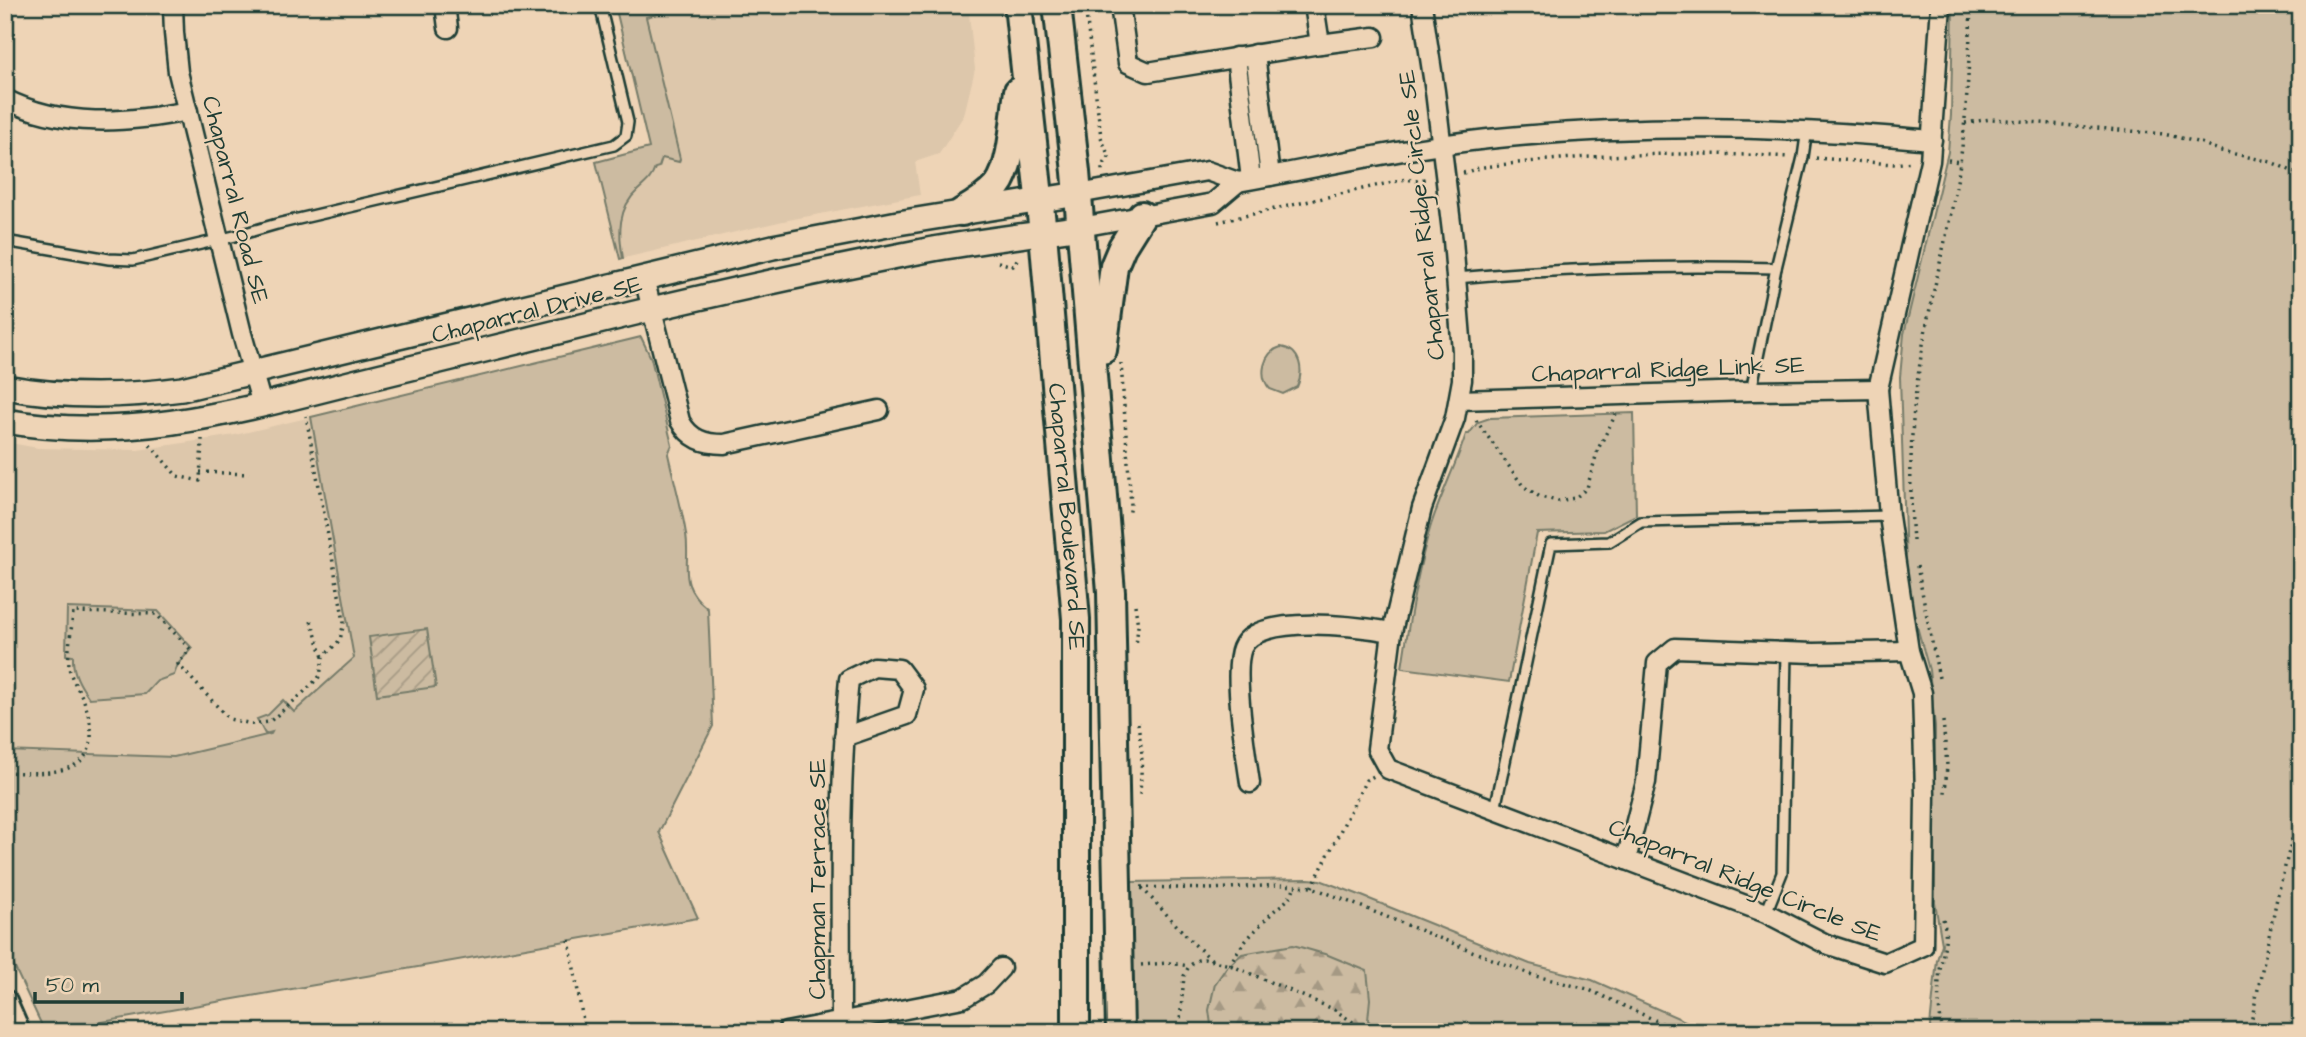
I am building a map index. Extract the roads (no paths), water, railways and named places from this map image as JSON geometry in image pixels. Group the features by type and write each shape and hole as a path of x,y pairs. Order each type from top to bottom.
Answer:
{"main road":[{"name":"Chaparral Boulevard SE","path":"1018,5 1040,201 1076,619 1076,1032"},
{"name":"Chaparral Boulevard SE","path":"1057,5 1078,194 1111,592 1120,1032"},
{"path":"962,212 995,188 1004,170 1024,54"},
{"path":"1096,404 1111,278 1122,247 1142,215"}],"street":[{"name":"Chaparral Road SE","path":"173,5 178,72 262,405"},
{"path":"445,5 448,28"},
{"path":"1120,5 1128,63 1149,72 1374,37"},
{"path":"1314,5 1320,44"},
{"name":"Chaparral Ridge Circle SE","path":"1426,6 1456,278 1462,363 1455,418 1422,508 1392,632 1377,749 1388,769 1766,913 1826,944 1885,964 1923,946 1925,794 1922,693 1909,650 1889,516 1878,390 1930,161 1941,5"},
{"path":"1255,54 1270,176"},
{"path":"1236,57 1244,181"},
{"path":"5,99 35,111 85,120 144,119 188,111"},
{"path":"1081,227 1213,203 1244,181 1441,145 1510,137 1611,130 1733,127 1932,140"},
{"path":"1078,194 1207,171 1244,181"},
{"name":"Chaparral Drive SE","path":"5,387 71,395 127,395 182,389 802,241 1078,194"},
{"name":"Chaparral Drive SE","path":"5,421 51,427 125,428 188,421 830,269 1081,227"},
{"path":"644,278 680,421 699,441 724,444 879,410"},
{"name":"Chaparral Ridge Link SE","path":"1459,400 1878,390"},
{"path":"1250,783 1240,679 1240,654 1245,642 1264,631 1291,625 1335,625 1392,632"},
{"path":"1626,860 1646,782 1657,663 1675,648 1909,650"},
{"name":"Chapman Terrace SE","path":"841,1022 840,802 844,737 849,679 874,667 899,669 914,689 907,715 844,737"},
{"path":"786,1032 963,998 986,984 1001,968"},
{"path":"5,1002 18,1032"}],"lane":[{"path":"5,241 127,261 621,141 628,129 628,122 600,5"},
{"path":"1751,391 1807,130"},
{"path":"1456,278 1612,267 1686,265 1776,268"},
{"path":"1495,809 1551,544 1609,541 1641,522 1889,516"},
{"path":"1766,913 1782,873 1786,651"}]}
